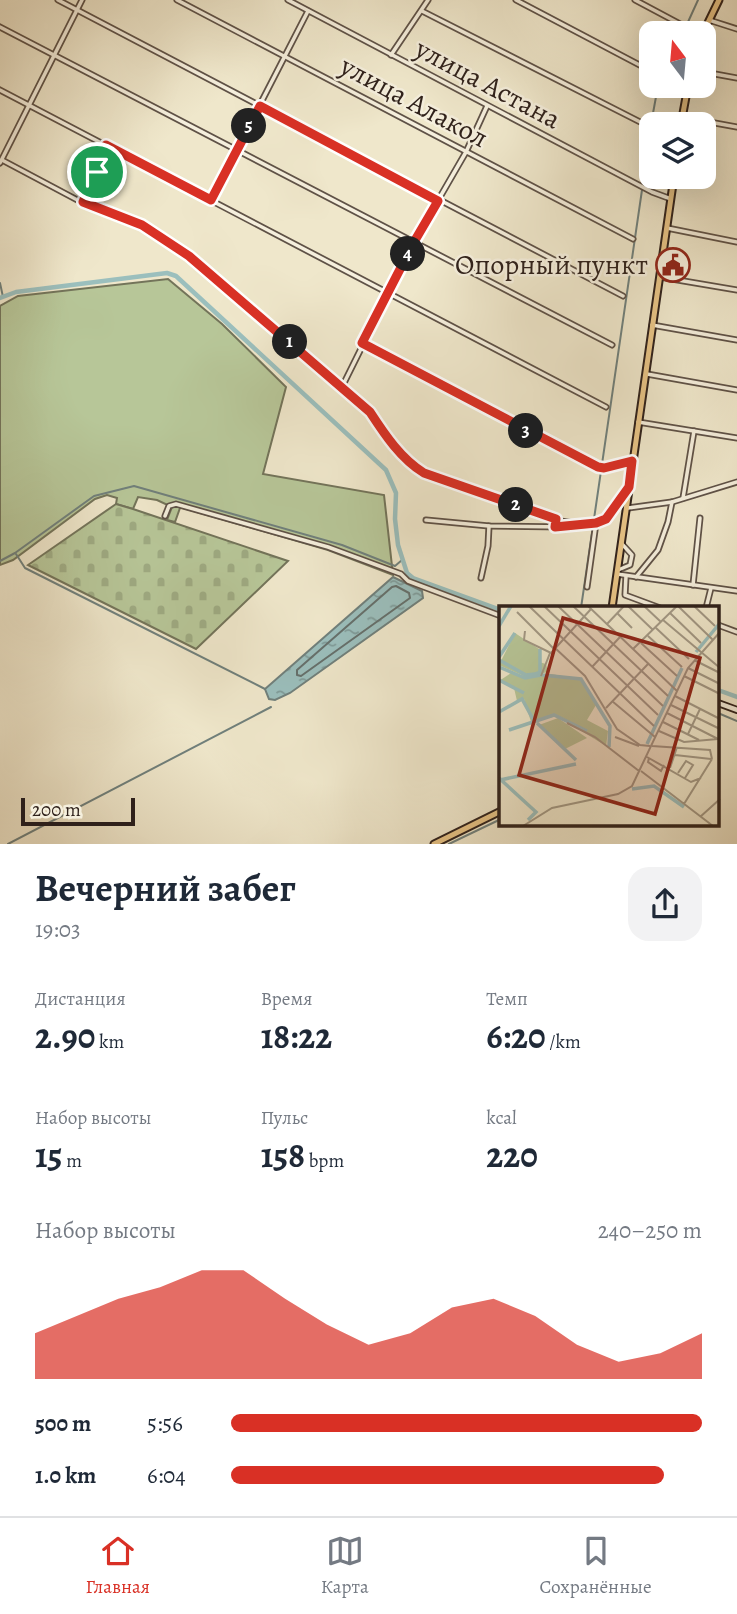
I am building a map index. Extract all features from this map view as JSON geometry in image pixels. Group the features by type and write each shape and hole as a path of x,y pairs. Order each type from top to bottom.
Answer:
{"main road":[{"path":"709,20 719,0"},
{"path":"612,606 672,189"},
{"path":"720,703 737,710"},
{"path":"434,844 499,812"}],"street":[{"path":"58,0 623,296"},
{"path":"82,0 1,162 83,202 142,225 177,247 370,412 412,466 424,473 556,519 579,524"},
{"name":"улица Алакол","path":"177,0 633,239"},
{"name":"улица Астана","path":"288,0 642,187 671,199"},
{"path":"391,55 428,0"},
{"path":"516,0 639,65"},
{"path":"635,0 674,21"},
{"path":"422,10 639,121"},
{"path":"211,200 308,11"},
{"path":"709,20 737,29"},
{"path":"0,27 612,345"},
{"path":"716,74 737,78"},
{"path":"0,90 606,407"},
{"path":"342,387 414,242 466,152 487,105"},
{"path":"716,123 737,127"},
{"path":"83,202 106,145"},
{"path":"667,228 737,242"},
{"path":"658,277 737,290"},
{"path":"652,325 737,340"},
{"path":"362,343 602,468 632,461"},
{"path":"645,373 737,390"},
{"path":"638,422 737,438"},
{"path":"683,498 694,431"},
{"path":"625,509 672,502 737,482"},
{"path":"426,520 489,526 555,527 595,523 606,519 629,487"},
{"path":"636,577 658,550 672,502"},
{"path":"165,516 169,506 176,504 328,547 499,615"},
{"path":"692,585 700,518"},
{"path":"555,527 556,519"},
{"path":"587,587 595,523"},
{"path":"481,578 489,526"},
{"path":"615,572 630,565 632,555 620,542"},
{"path":"615,572 626,576 737,591"},
{"path":"626,576 626,597 654,606"},
{"path":"706,606 711,588"},
{"path":"720,626 737,632"}],"green space":[{"path":"168,279 222,324 286,387 263,474 384,495 393,575 328,550 183,508 180,508 175,522 167,520 172,507 157,500 138,497 133,509 116,504 117,498 107,495 95,499 13,560 0,565 0,306 18,296"},
{"path":"116,504 288,561 196,649 28,565"}],"water":[{"path":"393,577 422,591 423,598 290,693 275,700 269,699 265,689"}],"waterway":[{"path":"688,21 698,0"},
{"path":"653,112 656,98"},
{"path":"581,606 642,190"},
{"path":"0,298 16,292 167,273 176,276 386,470 396,493 398,545 407,573 413,578 499,609"},
{"path":"0,283 3,297"},
{"path":"0,561 94,496 134,486 342,545 395,566 402,560"},
{"path":"16,554 25,568 265,689"},
{"path":"720,691 737,697"},
{"path":"8,844 271,707"},
{"path":"720,714 737,721"},
{"path":"449,844 499,820"}],"place":[{"name":"Опорный пункт","path":"673,265"}],"route":[{"path":"260,106 438,201 362,343 598,467 632,461 629,487 606,519 596,523 555,527 556,519 424,473 412,466 370,412 189,256 142,225 83,202 97,172 106,145 211,200 260,106"}]}
